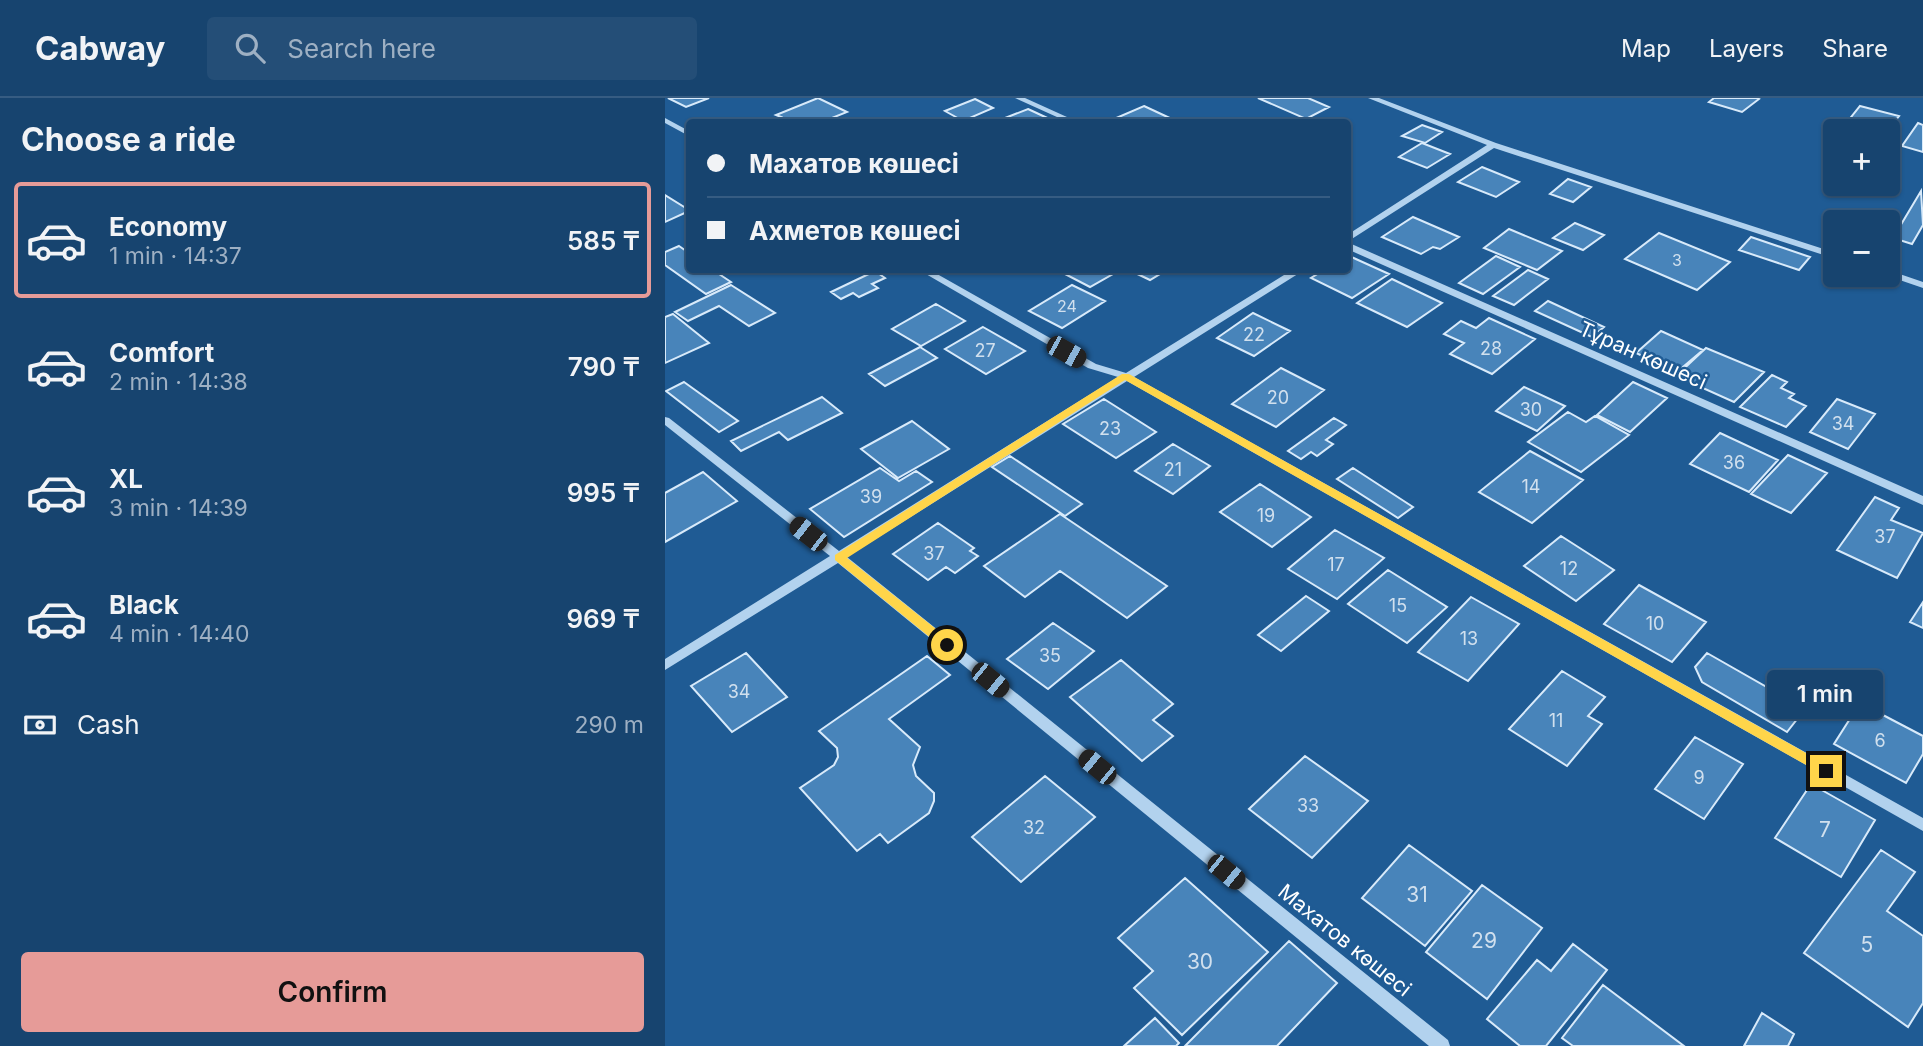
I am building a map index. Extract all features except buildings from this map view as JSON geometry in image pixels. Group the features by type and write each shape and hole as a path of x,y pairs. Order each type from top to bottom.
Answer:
{"street":[{"path":"1019,98 1067,119"},
{"path":"1372,98 1493,145 1823,252"},
{"path":"665,120 686,132"},
{"path":"1351,236 1493,145"},
{"name":"Тұран көшесі","path":"1351,247 1923,501"},
{"path":"929,273 1092,366 1125,376 1923,825"},
{"path":"665,665 1293,273"},
{"path":"1900,278 1923,285"},
{"name":"Махатов көшесі","path":"665,420 839,557 1442,1046"}],"route":[{"path":"947,645 839,557 1125,376 1826,771"}]}
